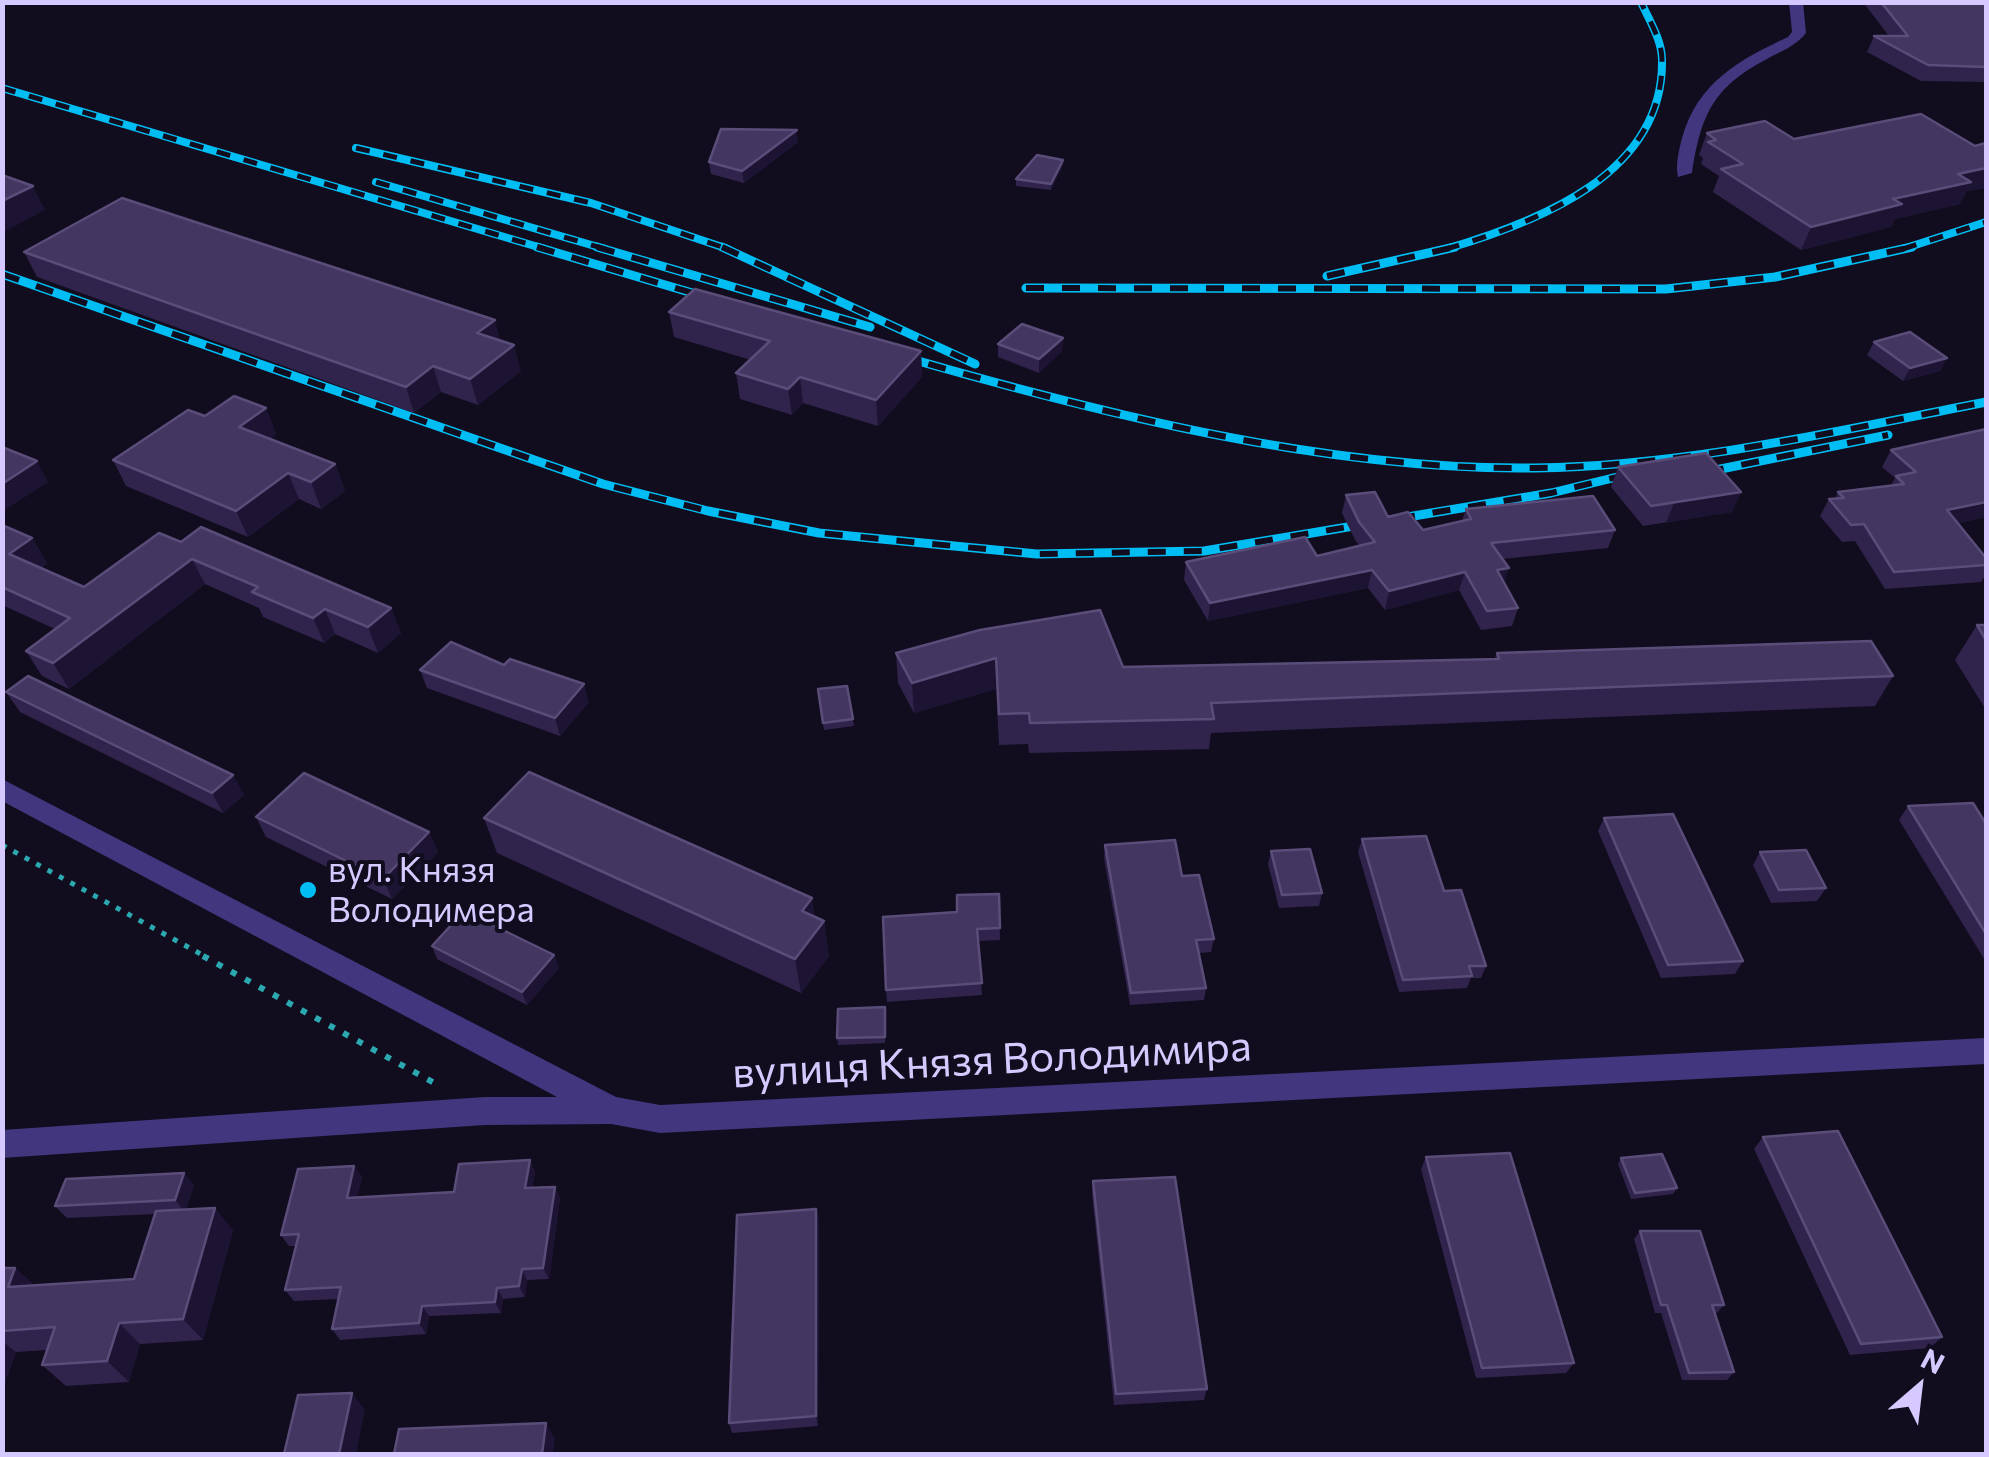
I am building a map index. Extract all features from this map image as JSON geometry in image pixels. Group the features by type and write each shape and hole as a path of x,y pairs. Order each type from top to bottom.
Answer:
{"street":[{"path":"1684,173 1688,136 1718,80 1734,67 1793,40 1799,33 1796,2"},
{"path":"2,790 611,1110"},
{"name":"вулиця Князя Володимира","path":"2,1144 485,1110 611,1110 660,1119 1986,1051"}],"path":[{"path":"2,845 485,1110"}],"building":[{"path":"1881,2 1986,2 1986,67 1928,65 1874,36 1908,36"},
{"path":"1921,114 1975,146 1986,143 1986,168 1958,174 1971,182 1893,199 1902,204 1811,227 1721,169 1743,164 1708,142 1716,140 1707,133 1765,121 1794,139"},
{"path":"721,129 797,130 742,171 709,162"},
{"path":"1037,155 1063,160 1051,184 1016,179"},
{"path":"2,175 33,186 2,201"},
{"path":"122,198 495,320 477,333 514,345 470,379 433,366 406,387 24,252"},
{"path":"695,289 921,351 876,400 800,377 788,389 736,373 770,341 669,312"},
{"path":"1022,324 1063,338 1039,359 998,344"},
{"path":"1910,332 1947,358 1910,368 1874,342"},
{"path":"234,396 266,408 239,427 335,464 311,482 288,473 236,511 113,460 188,410 205,416"},
{"path":"1986,429 1986,502 1947,510 1986,558 1986,565 1894,572 1864,524 1851,525 1829,499 1844,498 1838,492 1904,484 1896,476 1916,472 1891,450"},
{"path":"2,447 37,461 2,484"},
{"path":"1706,453 1741,492 1651,506 1618,467"},
{"path":"1375,492 1388,517 1408,512 1423,530 1471,519 1466,509 1593,496 1615,530 1491,543 1509,568 1497,570 1518,608 1487,611 1465,572 1389,591 1372,570 1210,603 1186,562 1305,537 1317,556 1375,542 1359,522 1346,495"},
{"path":"2,525 32,538 9,554 84,587 159,533 181,542 201,527 391,608 368,627 325,609 313,618 252,592 258,587 192,559 53,663 26,651 70,618 2,587"},
{"path":"1100,610 1123,667 1499,659 1497,653 1871,641 1893,676 1211,703 1214,719 1030,723 1029,713 999,714 996,658 912,683 896,653 980,630"},
{"path":"1977,625 1986,625 1986,640"},
{"path":"451,642 504,665 510,659 584,684 555,718 420,670"},
{"path":"28,676 233,775 212,793 6,692"},
{"path":"847,686 853,719 823,723 818,689"},
{"path":"529,772 812,898 802,911 824,921 795,959 484,818"},
{"path":"304,773 429,832 383,879 256,817"},
{"path":"1973,803 1986,824 1986,934 1908,806"},
{"path":"1673,814 1743,961 1668,965 1604,818"},
{"path":"1426,836 1444,891 1461,890 1486,966 1469,966 1472,976 1403,980 1362,839"},
{"path":"1175,840 1182,876 1199,875 1214,939 1196,940 1206,988 1131,993 1105,845"},
{"path":"1310,849 1322,893 1282,895 1271,851"},
{"path":"1806,850 1826,888 1779,890 1760,852"},
{"path":"999,894 1000,928 977,929 982,983 886,990 883,917 957,912 957,895"},
{"path":"464,911 554,955 522,992 432,946"},
{"path":"885,1007 885,1037 837,1038 838,1009"},
{"path":"1838,1131 1942,1337 1861,1344 1763,1137"},
{"path":"1510,1153 1574,1363 1482,1368 1426,1157"},
{"path":"1662,1154 1677,1188 1635,1193 1621,1158"},
{"path":"530,1160 525,1188 555,1187 543,1268 522,1269 519,1286 497,1288 495,1302 422,1306 419,1323 332,1329 341,1287 285,1290 299,1234 281,1235 298,1169 354,1166 347,1198 454,1192 459,1164"},
{"path":"184,1173 175,1200 55,1206 66,1179"},
{"path":"1175,1177 1207,1389 1116,1394 1093,1181"},
{"path":"215,1208 183,1319 119,1323 107,1361 42,1365 55,1327 2,1331 2,1268 15,1268 8,1287 134,1279 156,1211"},
{"path":"816,1209 816,1416 729,1423 737,1215"},
{"path":"1640,1231 1700,1231 1724,1305 1712,1305 1734,1372 1689,1373 1667,1305 1661,1305"},
{"path":"352,1393 339,1454 284,1454 298,1395"},
{"path":"546,1423 542,1454 394,1454 399,1429"}],"railway":[{"path":"1446,249 1555,207 1619,163 1642,134 1657,100 1662,60 1641,2"},
{"path":"2,88 545,249"},
{"path":"356,148 591,203 728,249"},
{"path":"376,182 605,249"},
{"path":"1903,249 1986,222"},
{"path":"537,247 716,300"},
{"path":"597,247 870,327"},
{"path":"722,247 975,364"},
{"path":"1327,276 1455,247"},
{"path":"1903,249 1912,247"},
{"path":"1026,288 1666,289 1775,277 1903,249"},
{"path":"2,274 603,484 708,511 819,533 1037,554 1204,551 1551,493 1642,471"},
{"path":"894,354 1049,397 1211,434 1375,460 1456,466 1535,468 1649,461 1762,445 1986,402"},
{"path":"1706,472 1888,435"}],"place":[{"name":"вул. Князя Володимера","path":"308,890"}]}
